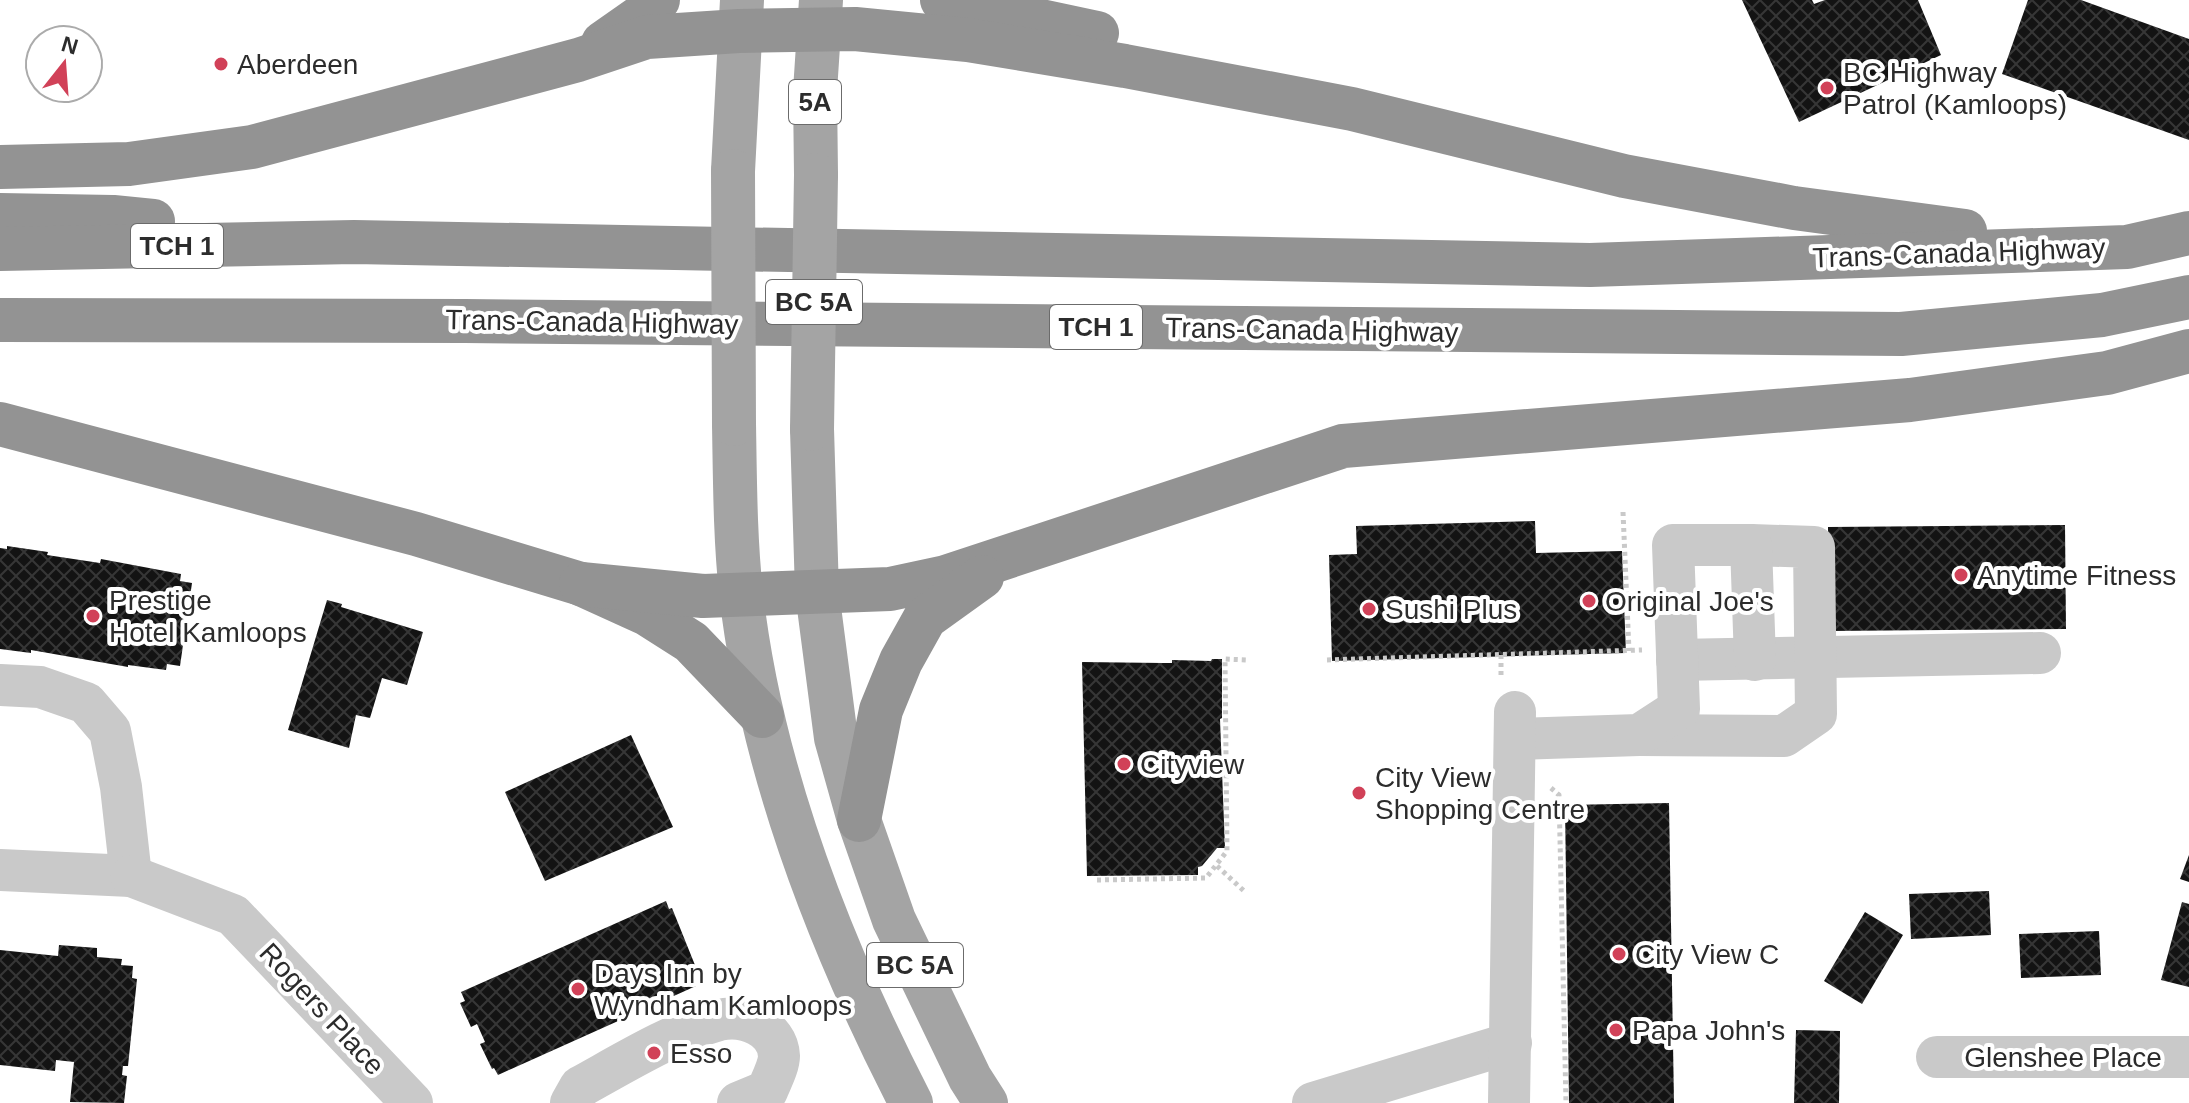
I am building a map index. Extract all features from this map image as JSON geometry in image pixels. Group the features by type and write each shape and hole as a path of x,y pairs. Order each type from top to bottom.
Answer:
{"highway":[{"path":"578,60 643,15 658,0"},
{"path":"942,0 1136,41 1352,109"},
{"path":"0,167 129,164 252,147 578,60 647,37 741,15 820,14 1125,66 1352,109 1624,176 1794,208 1938,228 2127,247"},
{"path":"0,215 113,217 354,242"},
{"name":"Trans-Canada Highway","path":"0,249 354,242 1590,265 2127,247 2189,233"},
{"name":"Trans-Canada Highway","path":"0,320 465,321 1901,334 2102,315 2189,297"},
{"path":"581,584 689,596 890,589 946,577 1343,446 1910,400 2107,373 2189,351"},
{"path":"0,424 416,534 581,584 647,614 691,642 762,716"},
{"path":"859,820 881,710 907,650 925,618 1010,556"}],"main road":[{"name":"5A","path":"816,175 815,91 820,14"},
{"name":"BC 5A","path":"741,15 733,171 734,424 741,595 762,716 796,833 835,941 871,1026 911,1103"},
{"name":"BC 5A","path":"816,175 812,429 817,592 836,738 859,820 894,920 970,1078 986,1103"}],"street":[{"path":"1509,1103 1515,724 1639,735 1784,736 1816,714 1814,547 1673,545 1661,655 1679,709 1639,735"},
{"path":"1751,545 1755,660"},
{"path":"1661,655 1755,660 2040,653"},
{"path":"0,685 40,687 86,703 110,731 121,787 131,876 0,870"},
{"name":"Rogers Place","path":"131,876 233,915 412,1103"},
{"path":"571,1103 580,1087 688,1032 722,1019 759,1024 773,1036 779,1056 767,1091 738,1103"},
{"path":"1313,1103 1398,1092 1511,1043"},
{"name":"Glenshee Place","path":"1937,1057 2189,1057"}],"path":[{"path":"1623,512 1629,651"},
{"path":"1327,660 1629,651 1661,655"},
{"path":"1097,880 1206,878 1217,866 1227,851 1225,659 1247,660"},
{"path":"1559,795 1566,1103"},
{"path":"1217,866 1244,891"}],"building":[{"name":"BC Highway Patrol (Kamloops)","path":"1742,0 1812,0 1814,4 1825,0 1918,0 1941,55 1799,122"},
{"path":"2028,0 2081,0 2189,39 2189,140 2002,74"},
{"path":"1535,521 1536,553 1622,551 1626,653 1332,661 1329,555 1357,554 1356,526"},
{"path":"2065,525 2066,629 1829,631 1828,527"},
{"name":"Prestige Hotel Kamloops","path":"7,546 48,552 47,555 100,563 101,559 181,574 180,581 192,583 180,666 167,664 166,670 128,667 31,650 31,653 0,649 0,548 7,549"},
{"path":"327,600 423,632 407,685 382,678 370,718 356,715 349,748 288,730"},
{"path":"1222,659 1220,719 1225,848 1217,848 1198,867 1198,875 1087,876 1082,662 1172,663 1172,660"},
{"path":"631,735 673,827 545,881 505,792"},
{"name":"City View C","path":"1669,803 1674,1103 1569,1103 1565,805"},
{"path":"2189,855 2189,882 2180,879"},
{"path":"1989,891 1991,935 1911,939 1909,894"},
{"name":"Days Inn by Wyndham Kamloops","path":"666,901 669,909 672,908 701,980 695,982 696,986 498,1075 492,1069 480,1044 485,1042 477,1024 471,1027 460,1003 465,1001 461,992"},
{"path":"2182,902 2189,904 2189,987 2161,980"},
{"path":"1865,912 1903,935 1862,1004 1824,981"},
{"path":"2099,931 2101,975 2021,978 2019,934"},
{"path":"59,945 97,948 97,957 122,959 121,965 133,966 132,978 137,979 128,1066 123,1066 122,1075 127,1076 124,1103 70,1102 74,1062 56,1060 55,1071 0,1065 0,950 58,956"},
{"path":"1796,1030 1840,1031 1839,1103 1794,1103"}],"place":[{"name":"Aberdeen","path":"221,64"},
{"name":"BC Highway Patrol (Kamloops)","path":"1827,88"},
{"name":"Anytime Fitness","path":"1961,575"},
{"name":"Original Joe's","path":"1589,601"},
{"name":"Sushi Plus","path":"1369,609"},
{"name":"Prestige Hotel Kamloops","path":"93,616"},
{"name":"Cityview","path":"1124,764"},
{"name":"City View Shopping Centre","path":"1359,793"},
{"name":"City View C","path":"1619,954"},
{"name":"Days Inn by Wyndham Kamloops","path":"578,989"},
{"name":"Papa John's","path":"1616,1030"},
{"name":"Esso","path":"654,1053"}]}
